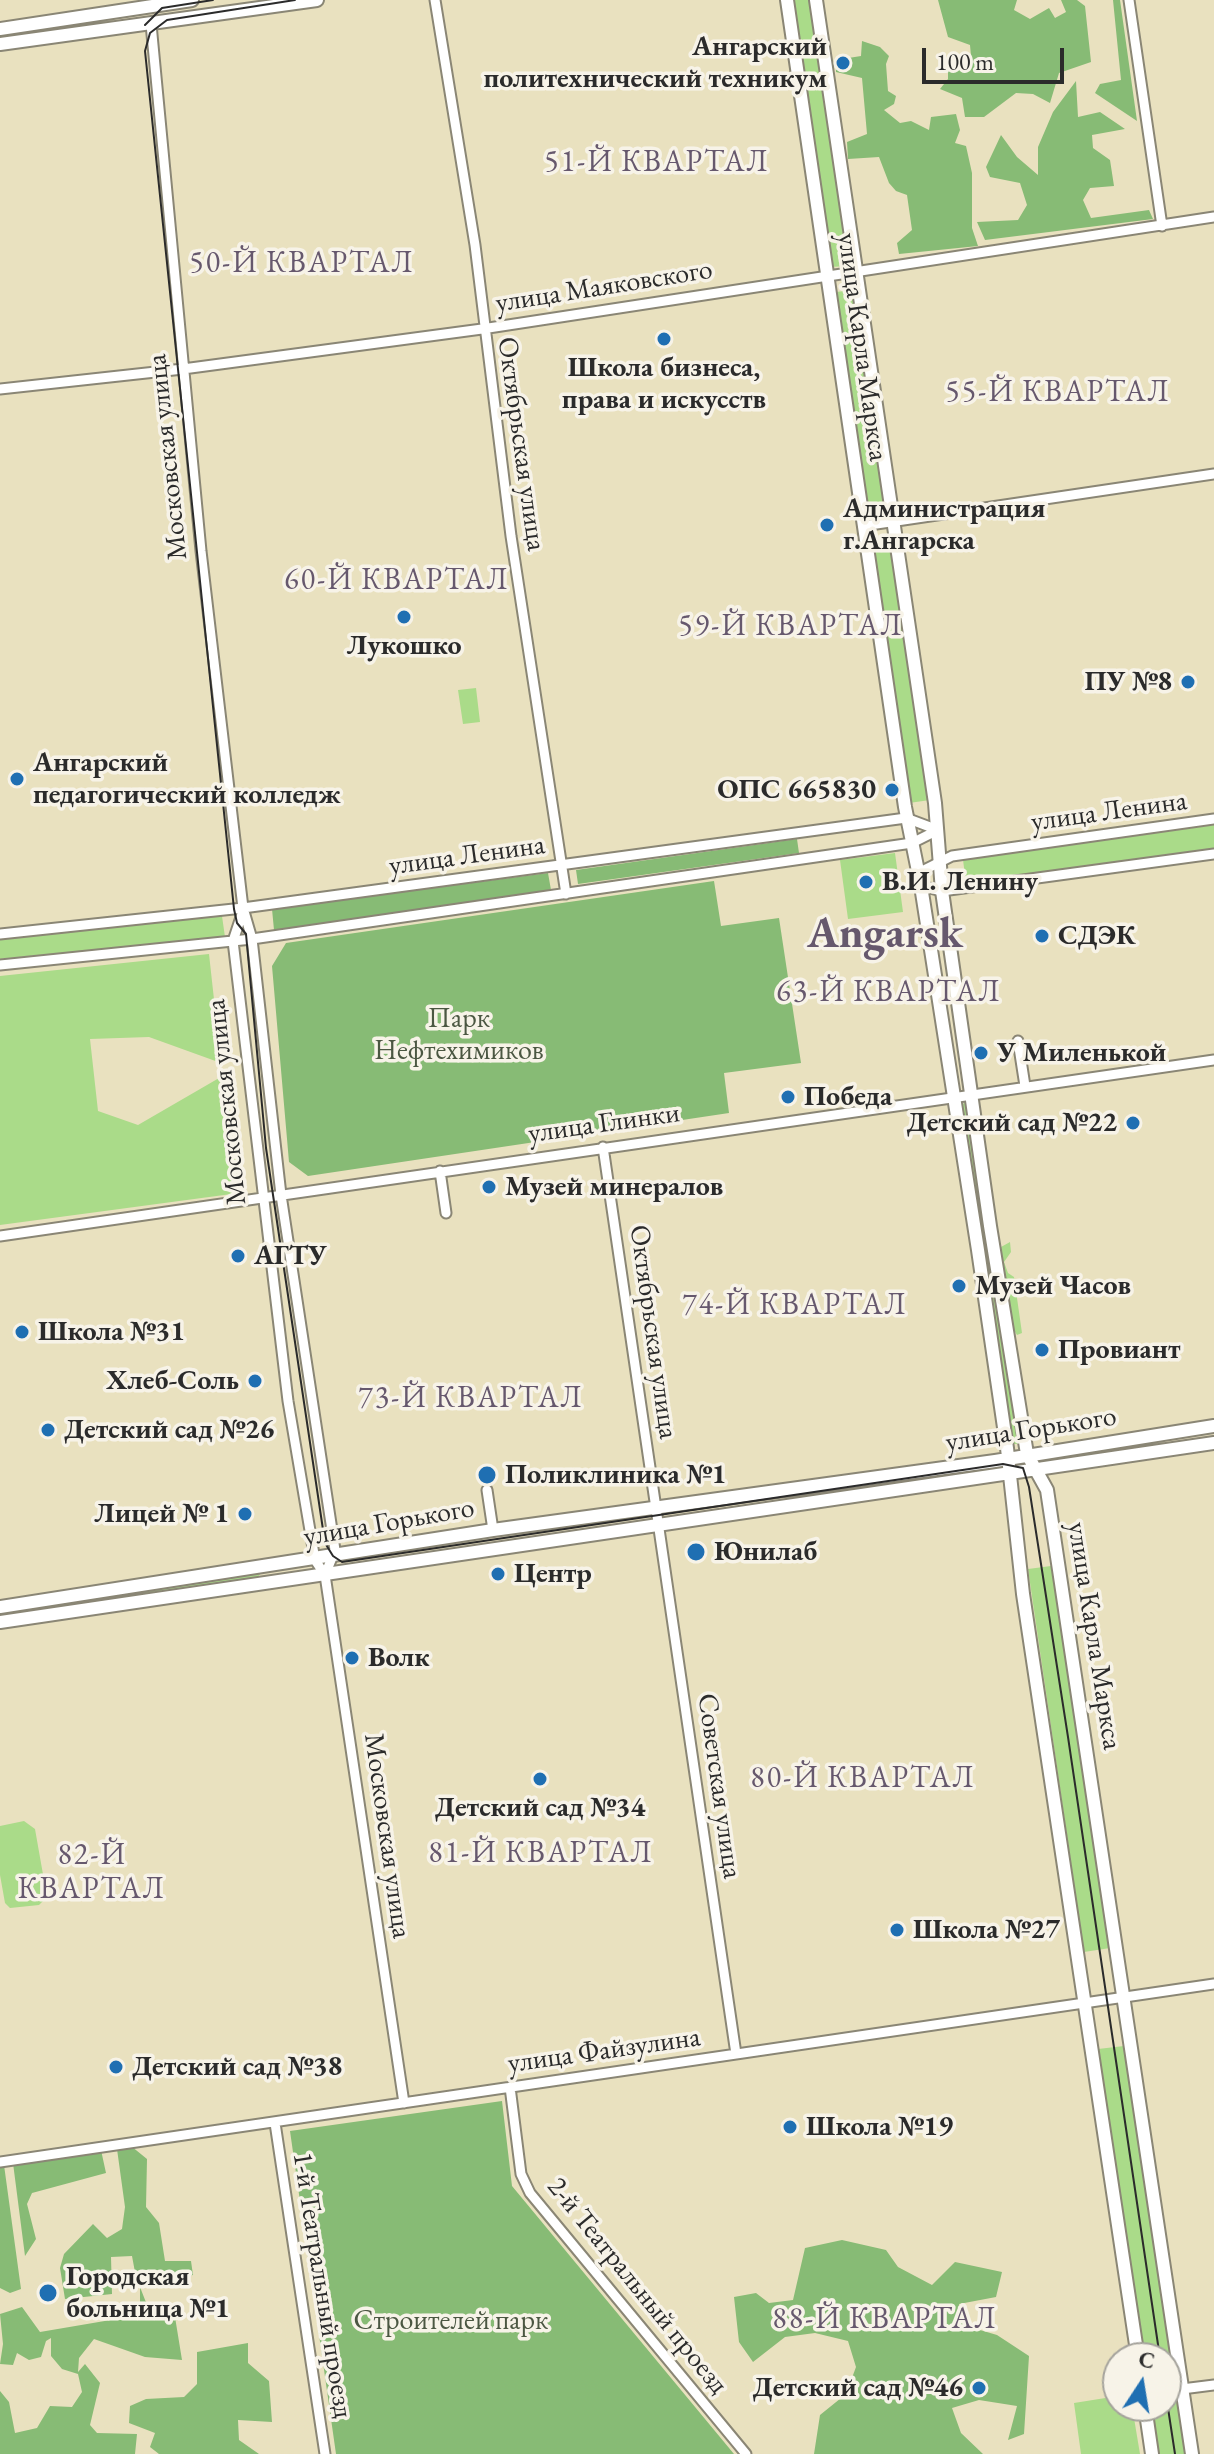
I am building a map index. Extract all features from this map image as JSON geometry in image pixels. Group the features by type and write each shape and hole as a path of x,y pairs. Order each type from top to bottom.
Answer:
{"main road":[{"path":"0,29 151,3 192,0"},
{"path":"0,44 317,0"},
{"name":"улица Карла Маркса","path":"787,0 906,818 919,879 1008,1458 1136,2342"},
{"name":"улица Карла Маркса","path":"816,0 938,830 942,891 1027,1454 1046,1484 1175,2342"},
{"name":"Московская улица","path":"151,3 151,24"},
{"name":"улица Горького","path":"0,1607 493,1530 1214,1426"},
{"path":"1124,1440 1127,1457"},
{"name":"улица Горького","path":"0,1622 1214,1443"},
{"name":"улица Карла Маркса","path":"1182,2389 1192,2454"},
{"path":"1147,2422 1152,2454"}],"street":[{"name":"Октябрьская улица","path":"435,0 475,245 482,329 566,894"},
{"path":"1129,0 1162,226"},
{"name":"Московская улица","path":"151,24 183,369 243,908 252,939 281,1195 334,1557"},
{"name":"улица Маяковского","path":"0,389 183,369 482,329 1214,217"},
{"path":"863,526 1214,474"},
{"name":"улица Ленина","path":"0,934 243,908 906,818 938,830"},
{"name":"улица Ленина","path":"1214,819 940,860 919,879 942,891 1214,854"},
{"path":"912,843 938,830"},
{"name":"улица Ленина","path":"0,965 252,939 912,843"},
{"name":"Московская улица","path":"243,908 233,941 288,1401 315,1560 325,1575 404,2103"},
{"path":"1018,1041 1025,1086"},
{"name":"улица Глинки","path":"0,1236 1214,1060"},
{"name":"Октябрьская улица","path":"603,1147 659,1524"},
{"path":"440,1171 446,1213"},
{"path":"487,1490 493,1530"},
{"name":"Советская улица","path":"659,1524 736,2054"},
{"path":"325,1575 334,1557"},
{"name":"улица Файзулина","path":"0,2162 1214,1984"},
{"name":"2-й Театральный проезд","path":"510,2087 521,2174 530,2193 746,2454"},
{"name":"1-й Театральный проезд","path":"275,2123 325,2454"},
{"path":"1182,2389 1214,2385"}],"green space":[{"path":"789,0 809,0 848,266 830,267"},
{"path":"938,0 1017,0 1014,10 1030,19 1049,8 1055,18 1066,12 1061,0 1077,0 1085,6 1091,62 1059,73 1050,103 1033,94 1016,93 984,117 965,117 962,98 940,89 948,79 948,61 953,57 971,56 970,45 948,37"},
{"path":"1113,0 1120,0 1137,121 1095,93 1100,84 1121,80"},
{"path":"862,41 880,47 889,56 886,64 888,91 896,96 894,104 884,110 900,123 911,121 929,130 931,117 956,114 960,130 955,143 966,146 972,173 972,228 978,246 899,254 897,243 912,230 907,195 896,191 889,183 879,157 848,159 847,142 867,134 862,78 836,72 836,60 861,56"},
{"path":"1076,81 1078,117 1100,112 1125,129 1092,135 1093,148 1110,160 1114,186 1090,188 1083,200 1091,218 1149,210 1153,219 985,240 977,222 1018,220 1027,205 1020,183 990,177 986,167 1001,135 1017,157 1038,175 1038,147 1053,112"},
{"path":"854,290 885,506 867,508 836,292"},
{"path":"891,539 930,800 909,803 870,542"},
{"path":"476,688 480,722 463,724 458,690"},
{"path":"1214,825 1214,848 966,882 963,860"},
{"path":"797,839 799,853 578,884 576,870"},
{"path":"895,853 903,912 848,919 840,860"},
{"path":"548,873 551,890 274,930 272,909"},
{"name":"Парк Нефтехимиков","path":"714,881 721,926 779,918 801,1063 724,1073 729,1113 308,1176 289,1162 272,966 286,943"},
{"path":"222,916 225,937 0,959 0,938"},
{"path":"209,954 221,1063 149,1037 90,1039 98,1111 138,1125 226,1074 239,1193 0,1225 0,976"},
{"path":"966,1103 1018,1444 1011,1444 961,1104"},
{"path":"1010,1242 1011,1252 1004,1262 1008,1273 1014,1277 1022,1333 1017,1335 1012,1327 1001,1247"},
{"path":"1051,1566 1110,1948 1084,1952 1028,1569"},
{"path":"262,1572 255,1580 0,1617 0,1612"},
{"path":"24,1821 35,1829 47,1897 39,1905 10,1908 5,1903 0,1875 0,1826"},
{"path":"1124,2046 1168,2342 1143,2342 1098,2049"},
{"name":"Строителей парк","path":"502,2101 512,2186 734,2454 336,2454 290,2131"},
{"path":"131,2146 147,2159 146,2207 159,2223 165,2261 191,2261 193,2275 160,2283 137,2283 132,2256 111,2257 112,2294 65,2299 60,2268 64,2254 93,2224 107,2238 122,2229 125,2207 117,2149"},
{"path":"101,2150 106,2173 32,2193 27,2204 36,2239 25,2256 13,2163"},
{"path":"4,2165 21,2289 10,2293 0,2288 0,2166"},
{"path":"842,2240 886,2250 898,2267 932,2285 955,2262 1002,2272 996,2297 959,2304 963,2325 997,2335 1029,2356 1024,2434 1008,2440 1017,2406 979,2400 952,2408 961,2433 983,2454 814,2454 820,2415 846,2394 856,2367 848,2341 815,2333 785,2337 753,2362 739,2342 734,2297 756,2293 769,2303 793,2300 805,2248"},
{"path":"140,2287 147,2305 175,2317 182,2360 145,2357 94,2339 79,2358 78,2372 85,2364 100,2383 90,2425 97,2433 137,2434 135,2454 0,2454 0,2391 9,2402 15,2433 37,2428 50,2406 72,2407 82,2392 78,2374 62,2369 51,2356 51,2338 46,2341 41,2357 29,2360 17,2353 13,2365 0,2364 3,2344 0,2314 22,2307 40,2332 140,2315"},
{"path":"248,2343 248,2363 269,2381 272,2422 238,2420 239,2440 259,2454 159,2454 150,2447 155,2433 129,2423 130,2406 146,2399 184,2397 197,2384 197,2352"},
{"path":"1102,2399 1102,2422 1135,2422 1140,2454 1081,2454 1074,2403"},
{"path":"1154,2422 1180,2422 1185,2454 1159,2454"}],"tram line":[{"path":"145,25 162,8 213,0"},
{"path":"295,0 167,20 150,33 145,51 234,909 237,923 246,934 266,1148 325,1543 333,1556 342,1562 1003,1464 1023,1468 1029,1487 1068,1737 1158,2342"},
{"path":"1170,2422 1175,2454"}],"place":[{"name":"Ангарский политехнический техникум","path":"843,63"},
{"name":"Школа бизнеса, права и искусств","path":"664,339"},
{"name":"Администрация г.Ангарска","path":"827,525"},
{"name":"Лукошко","path":"404,617"},
{"name":"ПУ №8","path":"1188,682"},
{"name":"Ангарский педагогический колледж","path":"17,779"},
{"name":"ОПС 665830","path":"892,790"},
{"name":"В.И. Ленину","path":"866,882"},
{"name":"СДЭК","path":"1042,936"},
{"name":"У Миленькой","path":"981,1053"},
{"name":"Победа","path":"788,1097"},
{"name":"Детский сад №22","path":"1133,1123"},
{"name":"Музей минералов","path":"489,1187"},
{"name":"АГТУ","path":"238,1256"},
{"name":"Музей Часов","path":"959,1286"},
{"name":"Школа №31","path":"22,1332"},
{"name":"Провиант","path":"1042,1350"},
{"name":"Хлеб-Соль","path":"255,1381"},
{"name":"Детский сад №26","path":"48,1430"},
{"name":"Поликлиника №1","path":"487,1475"},
{"name":"Лицей № 1","path":"245,1514"},
{"name":"Юнилаб","path":"696,1552"},
{"name":"Центр","path":"498,1574"},
{"name":"Волк","path":"352,1658"},
{"name":"Детский сад №34","path":"540,1779"},
{"name":"Школа №27","path":"897,1930"},
{"name":"Детский сад №38","path":"116,2067"},
{"name":"Школа №19","path":"790,2127"},
{"name":"Городская больница №1","path":"48,2293"},
{"name":"Детский сад №46","path":"979,2388"}],"district":[{"name":"51-Й КВАРТАЛ","path":"657,163"},
{"name":"50-Й КВАРТАЛ","path":"302,264"},
{"name":"55-Й КВАРТАЛ","path":"1058,393"},
{"name":"60-Й КВАРТАЛ","path":"397,581"},
{"name":"59-Й КВАРТАЛ","path":"791,627"},
{"name":"Angarsk","path":"885,935"},
{"name":"63-Й КВАРТАЛ","path":"889,993"},
{"name":"74-Й КВАРТАЛ","path":"795,1306"},
{"name":"73-Й КВАРТАЛ","path":"471,1399"},
{"name":"80-Й КВАРТАЛ","path":"863,1779"},
{"name":"81-Й КВАРТАЛ","path":"541,1854"},
{"name":"82-Й КВАРТАЛ","path":"92,1873"},
{"name":"88-Й КВАРТАЛ","path":"885,2320"}]}
